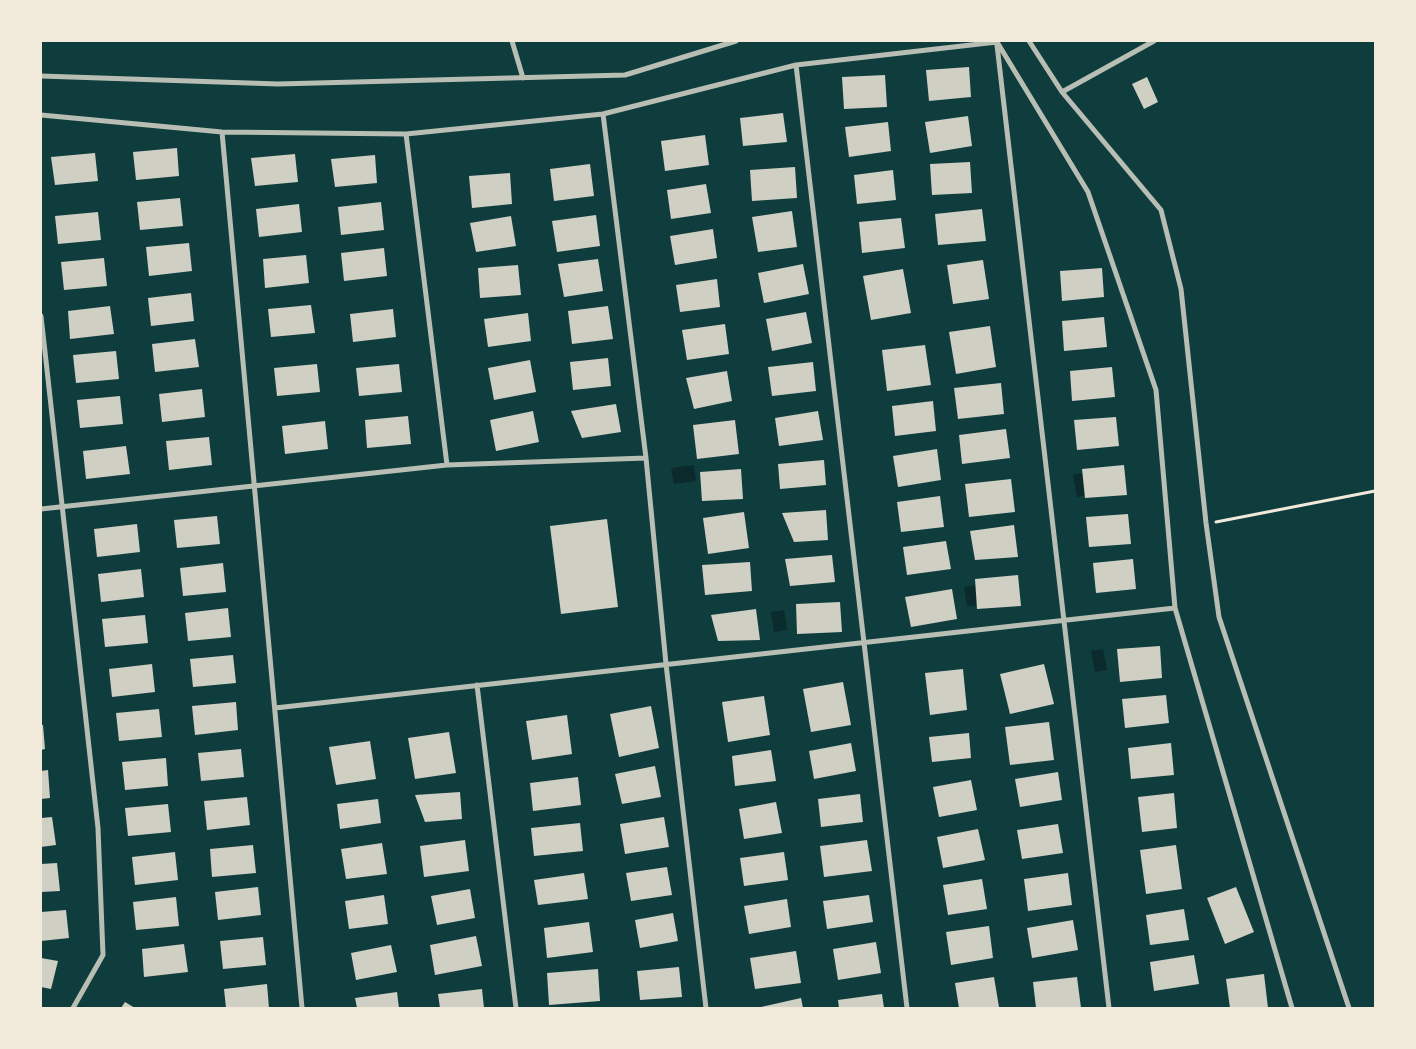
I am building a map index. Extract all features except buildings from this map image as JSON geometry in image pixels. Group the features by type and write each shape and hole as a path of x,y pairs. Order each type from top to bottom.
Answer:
{"street":[{"path":"512,41 523,78"},
{"path":"41,76 278,84 625,75 736,41"},
{"path":"1029,41 1062,92 1161,210 1181,289 1218,617 1349,1008"},
{"path":"1062,92 1154,41"},
{"path":"41,115 222,132 406,134 603,114 796,65 997,42"},
{"path":"997,42 1088,192 1156,390 1175,608 1292,1008"},
{"path":"997,42 1109,1008"},
{"path":"796,65 907,1008"},
{"path":"603,114 646,458 666,664 706,1008"},
{"path":"222,132 302,1008"},
{"path":"406,134 447,465"},
{"path":"41,316 98,828 103,955 73,1008"},
{"path":"41,509 447,465 646,458"},
{"path":"274,708 1175,608"},
{"path":"477,685 516,1008"}],"path":[{"path":"1206,524 1375,491"}],"water":[{"path":"694,465 696,481 674,484 671,468"},
{"path":"1089,472 1087,495 1077,497 1073,475"},
{"path":"978,585 980,605 967,606 964,587"},
{"path":"784,610 787,630 774,632 771,612"},
{"path":"1103,649 1107,670 1095,672 1091,651"}]}
